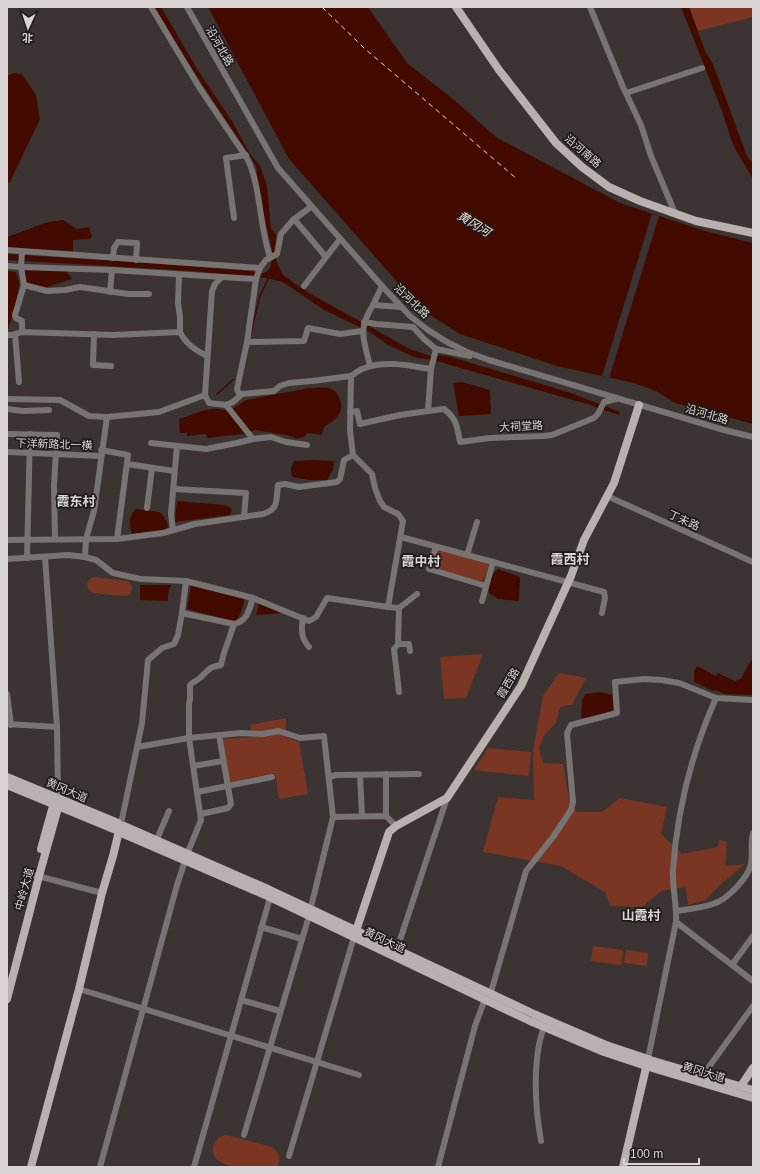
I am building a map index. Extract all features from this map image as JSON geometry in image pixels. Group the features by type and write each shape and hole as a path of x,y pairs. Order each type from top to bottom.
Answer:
{"main road":[{"name":"沿河南路","path":"458,8 499,70 556,143 582,167 609,186 640,201 696,221 753,233"},
{"name":"霞西路","path":"354,937 389,832 396,826 447,798 521,686 568,582 584,540 614,483 639,405"},
{"name":"黄冈大道","path":"7,777 120,827 530,1021 604,1052 648,1061 753,1090"},
{"name":"黄冈大道","path":"7,784 120,827"},
{"name":"中岭大道","path":"7,980 56,807"},
{"path":"31,1167 79,989 102,893 120,827"},
{"name":"中岭大道","path":"7,1000 37,876"},
{"name":"黄冈大道","path":"648,1061 753,1098"},
{"path":"624,1167 648,1061"},
{"path":"628,1167 648,1061"},
{"path":"741,1086 753,1068"}],"street":[{"path":"151,7 199,87 246,155 253,170 262,226 270,257"},
{"name":"沿河北路","path":"187,7 278,168 401,307 428,330 467,352 489,360 724,430 753,437"},
{"path":"590,7 641,125 675,213"},
{"path":"626,92 702,68"},
{"path":"234,218 226,158 246,155"},
{"path":"240,396 237,389 256,279 260,268 266,260 277,254 281,234 294,219 308,209"},
{"path":"294,219 326,257"},
{"path":"304,286 340,239"},
{"path":"113,258 114,248 118,242 137,243 136,260"},
{"path":"7,250 260,268"},
{"path":"22,252 24,285 15,315 16,318 22,321 22,332"},
{"path":"7,266 112,270 256,279"},
{"path":"110,292 112,270"},
{"path":"179,275 178,303 180,332 184,340 196,351 207,356"},
{"path":"222,277 215,284 212,291 205,395 209,403 226,405 233,402 242,394 274,391 280,386 290,383 351,376 370,366 404,365 431,369"},
{"path":"24,285 47,291 80,287 128,294 149,294"},
{"path":"370,366 363,326 382,286"},
{"path":"373,305 401,307"},
{"path":"246,342 304,341 308,328 340,334 363,326 376,324 413,327 436,349 489,360"},
{"path":"7,335 22,332 140,334 180,332"},
{"path":"15,334 19,382"},
{"path":"94,334 93,365 111,366"},
{"path":"350,412 357,411 360,424 400,414 428,411 431,369 436,349"},
{"path":"351,376 350,412 351,436 354,455 372,474 380,502 384,507 398,514 403,521 388,607"},
{"path":"7,400 60,400 90,416 107,418 159,412 205,395"},
{"name":"大祠堂路","path":"428,411 444,409 451,414 455,420 460,442 489,438 552,435 594,418 604,402 618,399"},
{"path":"226,405 253,439"},
{"path":"7,409 23,411 49,410"},
{"path":"85,557 86,539 94,511 107,418"},
{"path":"7,434 56,435 54,485 55,539"},
{"path":"27,558 30,434"},
{"path":"150,443 206,448 271,437 286,442 307,445"},
{"path":"173,530 171,514 177,446"},
{"name":"下洋新路北一横","path":"7,452 126,454 128,455 126,464"},
{"path":"7,540 117,539 164,533 195,524 271,512 275,508 278,485 285,484 299,487 337,482 340,479 344,460 354,455"},
{"path":"117,539 126,464 174,471"},
{"path":"146,508 152,468"},
{"path":"174,489 246,493 244,517"},
{"name":"丁未路","path":"607,496 753,562"},
{"path":"467,555 477,522"},
{"path":"401,537 604,592 605,598 602,613"},
{"path":"436,547 429,569 486,586"},
{"path":"7,559 68,555 85,557 96,560 113,573 141,579 186,581 253,598 309,621 316,617 327,598 399,608 417,594"},
{"path":"45,557 57,728 58,797"},
{"path":"482,601 493,562"},
{"path":"120,827 142,723 148,660 162,648 174,644 178,635 186,581"},
{"path":"182,613 234,624 240,623 246,618 253,598"},
{"path":"399,608 398,644 394,649 399,692"},
{"path":"303,618 303,640 309,647"},
{"path":"188,852 201,820 189,738 188,704 190,700 190,685 212,667 221,665 234,624"},
{"path":"398,644 409,644 410,651"},
{"path":"491,992 526,870 553,837 571,810 573,802 567,733 572,725 617,713 614,682 644,679 662,680 679,683 716,698 753,700"},
{"path":"7,694 9,724 57,728"},
{"path":"648,1061 676,922 673,883 676,842 682,799 703,726 716,698"},
{"path":"137,747 189,738 241,732 262,734 279,731 300,738 324,736 333,817 311,908"},
{"path":"201,814 228,808 231,804 218,735"},
{"path":"193,766 223,761"},
{"path":"386,774 386,816 396,826"},
{"path":"329,777 419,774"},
{"path":"360,775 362,816"},
{"path":"197,792 272,777"},
{"path":"397,949 447,798"},
{"path":"157,839 169,811"},
{"path":"333,817 386,816"},
{"path":"676,911 715,904 746,877 751,864 751,839 753,833"},
{"path":"108,1167 101,1166 177,885 185,861"},
{"path":"37,876 102,893"},
{"path":"194,1167 272,890"},
{"path":"244,1135 309,916"},
{"path":"676,922 753,981"},
{"path":"261,927 302,939"},
{"path":"732,965 753,936"},
{"path":"289,1156 354,937"},
{"path":"79,989 359,1075"},
{"path":"438,1167 475,1026 485,999"},
{"path":"241,1000 280,1011"},
{"path":"702,1075 753,1006"},
{"path":"541,1141 537,1119 537,1058 540,1038 544,1027"}],"shaded area":[{"path":"689,7 753,7 753,17 698,31"},
{"path":"437,549 489,564 483,582 431,567"},
{"path":"94,577 127,581 132,586 131,592 124,596 93,593 88,589 87,585 89,580"},
{"path":"483,654 466,698 444,699 440,657"},
{"path":"559,673 586,678 572,705 560,707 556,723 544,736 539,748 543,763 563,764 569,800 577,812 602,812 620,798 667,807 661,834 682,854 718,847 719,840 727,842 725,866 745,864 718,887 706,900 688,905 686,887 661,891 642,907 610,906 605,892 561,866 483,852 498,797 534,800 533,750 543,696"},
{"path":"286,718 285,737 299,742 308,794 279,799 275,773 230,782 222,739 253,737 250,725"},
{"path":"488,748 531,752 529,776 474,770"},
{"path":"593,946 623,950 621,965 591,961"},
{"path":"626,950 648,953 647,966 624,963"},
{"path":"226,1135 272,1147 279,1156 278,1167 238,1167 227,1165 219,1161 214,1155 213,1147 218,1139"}],"water":[{"path":"153,7 161,7 197,69 232,121 250,154 260,166 267,186 271,228 276,235 275,248 277,263 283,275 307,292 410,349 433,357 441,355 448,356 571,393 620,412 619,415 587,404 436,361 414,357 388,345 370,332 324,310 283,282 266,278 191,271 7,260 7,254 251,271 261,274 268,271 271,265 272,249 262,210 256,166"},
{"name":"黄冈河","path":"208,7 368,7 407,63 453,99 496,137 620,203 705,231 753,243 753,424 675,403 656,391 634,383 557,366 460,334 421,309 289,159"},
{"path":"681,7 689,7 705,51 713,64 747,156 753,164 753,179 733,145 722,111"},
{"path":"14,73 22,74 36,95 40,119 10,182 7,184 7,76"},
{"path":"63,220 77,229 89,227 92,236 90,239 73,240 73,251 7,248 7,237 48,222"},
{"path":"25,269 65,269 72,279 44,288 26,283"},
{"path":"7,271 16,272 19,281 15,306 7,330"},
{"path":"462,382 490,390 491,414 459,416 453,383"},
{"path":"309,388 329,388 339,397 341,410 334,420 324,427 322,435 308,433 304,437 297,439 286,435 255,430 243,434 207,438 206,434 187,436 187,433 180,433 179,419 198,412 210,409 222,409 229,411 246,400"},
{"path":"294,461 334,461 333,470 327,480 309,480 292,477 291,469"},
{"path":"177,501 225,505 232,509 230,515 175,522"},
{"path":"136,509 159,512 165,518 168,527 166,530 132,534 130,521"},
{"path":"498,569 520,577 519,601 498,599 489,593 489,580"},
{"path":"140,585 171,585 168,594 168,601 140,600"},
{"path":"191,586 244,599 239,617 235,622 187,609"},
{"path":"259,603 278,609 282,613 256,615"},
{"path":"753,659 753,695 724,694 716,690 713,691 694,682 694,671 697,666 716,676 718,673 735,681 741,679 751,660"},
{"path":"601,692 612,695 614,709 608,714 581,718 582,701 585,694"}],"pier":[{"path":"652,214 659,216 609,378 602,376"}],"waterway":[{"path":"251,332 260,296 269,277"},
{"path":"217,394 234,379"}],"ferry route":[{"path":"322,7 364,48 517,179"}],"district":[{"name":"霞东村","path":"76,501"},
{"name":"霞西村","path":"570,559"},
{"name":"霞中村","path":"421,561"},
{"name":"山霞村","path":"641,915"}]}
